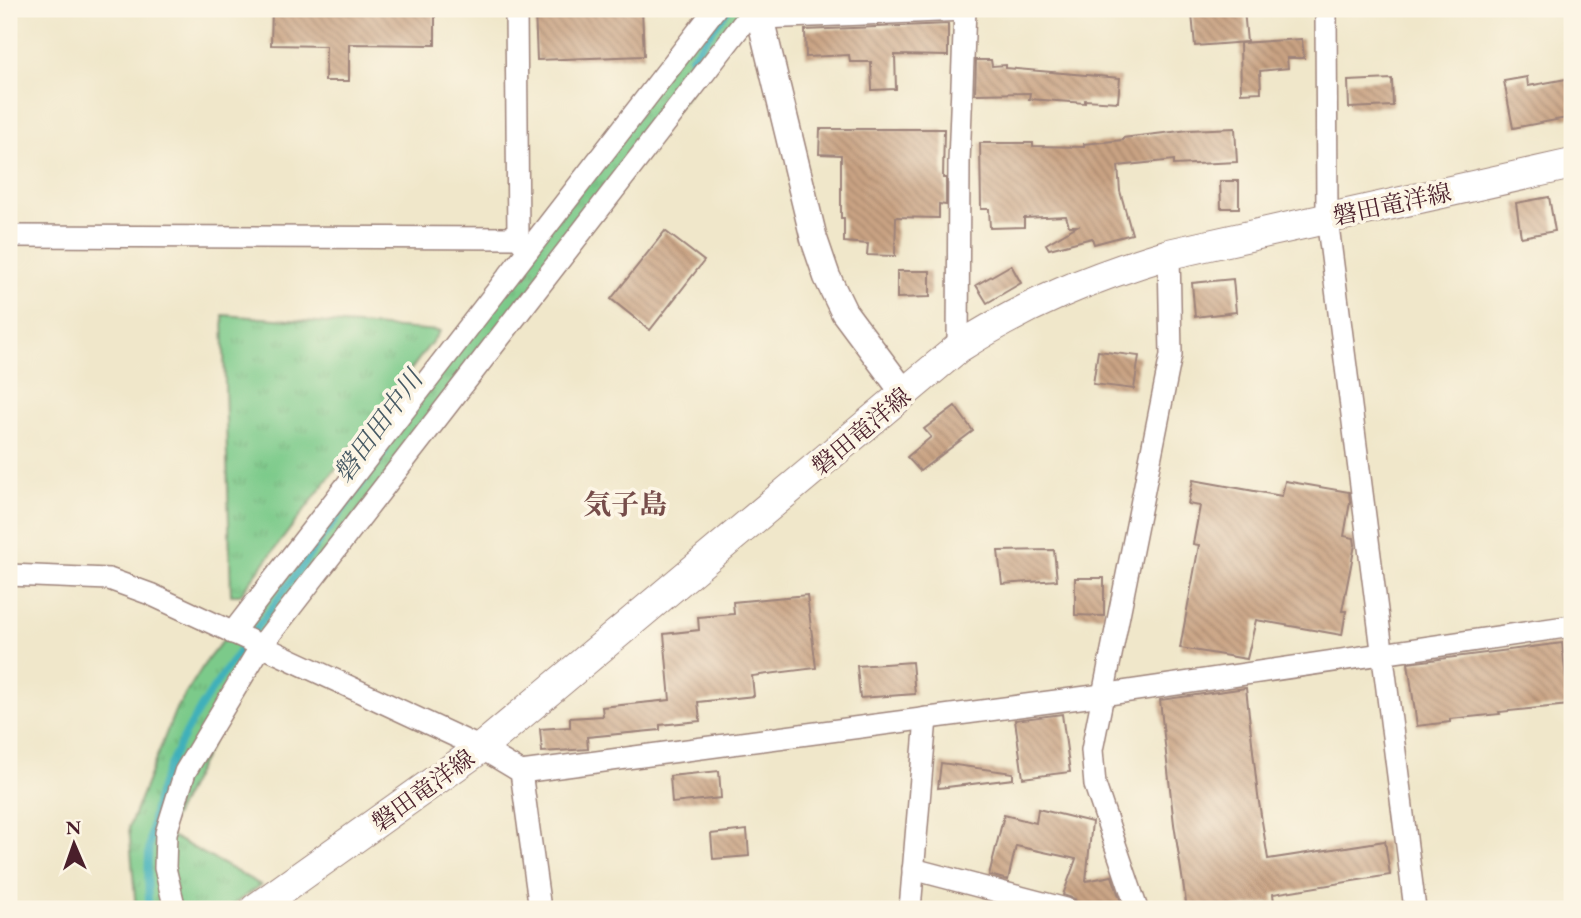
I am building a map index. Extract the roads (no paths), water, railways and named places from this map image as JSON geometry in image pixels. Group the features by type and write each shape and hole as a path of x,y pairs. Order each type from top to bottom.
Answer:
{"main road":[{"name":"磐田竜洋線","path":"255,909 481,748 958,348 997,323 1112,271 1169,254 1572,164"}],"street":[{"path":"516,9 523,244"},
{"path":"232,633 523,244 715,9"},
{"path":"758,12 965,9 959,162 958,348"},
{"path":"1326,9 1327,218 1415,909"},
{"path":"758,12 814,239 827,276 844,312 905,394"},
{"path":"175,909 165,868 166,833 185,772 261,646 758,12"},
{"path":"9,236 523,244"},
{"path":"1137,909 1095,785 1092,750 1171,355 1169,254"},
{"path":"9,575 109,579 150,594 481,748 521,772 1102,695 1572,626"},
{"path":"910,909 926,718"},
{"path":"521,772 540,909"},
{"path":"913,869 1066,909"}],"waterway":[{"name":"磐田田中川","path":"691,58 729,9"},
{"name":"磐田田中川","path":"149,909 148,857 152,823 160,789 176,751 226,669 385,452"}],"district":[{"name":"気子島","path":"625,504"}]}
